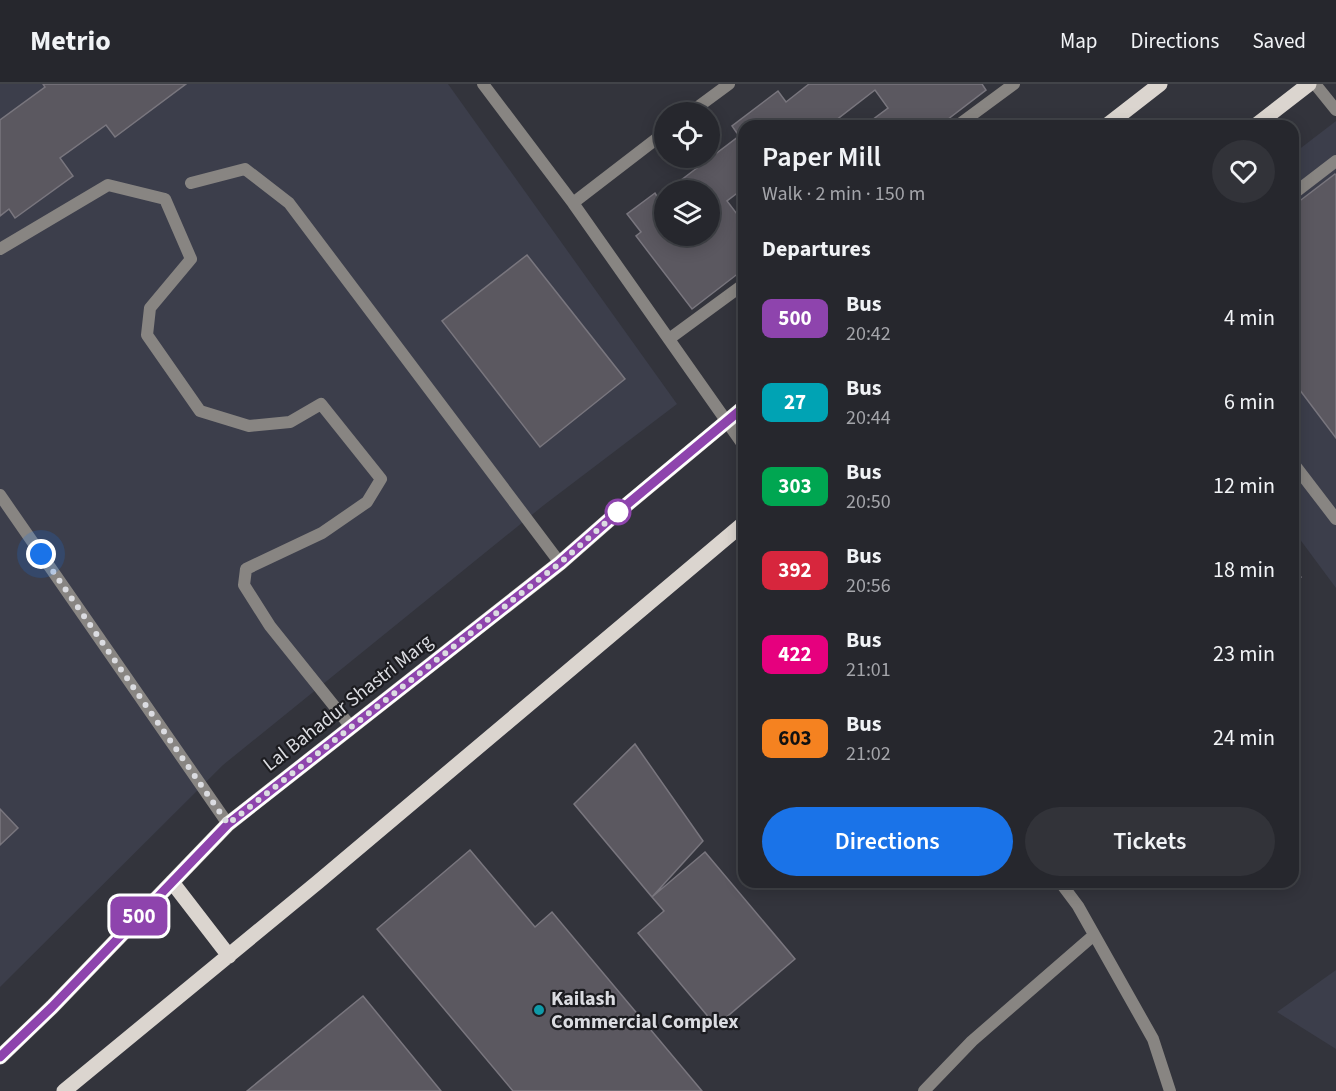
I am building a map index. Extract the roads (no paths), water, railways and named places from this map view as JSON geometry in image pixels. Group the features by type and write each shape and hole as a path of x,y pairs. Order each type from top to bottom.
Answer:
{"main road":[{"path":"1114,120 1160,84"},
{"path":"1263,120 1309,84"},
{"name":"Lal Bahadur Shastri Marg","path":"0,1057 52,1007 228,824 560,563 738,412"},
{"path":"64,1091 229,956 738,528"},
{"path":"172,882 229,956"}],"street":[{"path":"483,84 573,203 738,437"},
{"path":"705,102 729,84"},
{"path":"965,120 1014,84"},
{"path":"1316,84 1336,110"},
{"path":"573,203 654,141"},
{"path":"1299,189 1336,161"},
{"path":"191,183 244,169 289,203 560,563"},
{"path":"0,249 108,185 165,199 191,259 150,308 147,335 200,411 249,426 290,422 321,404 381,479 367,502 322,533 246,569 244,585 270,626 351,727"},
{"path":"669,339 738,288"},
{"path":"1299,471 1336,519"},
{"path":"0,495 228,824"},
{"path":"1064,888 1078,906 1153,1039 1170,1091"},
{"path":"924,1091 972,1041 1094,935"}],"place":[{"name":"Kailash Commercial Complex","path":"539,1010"}]}
